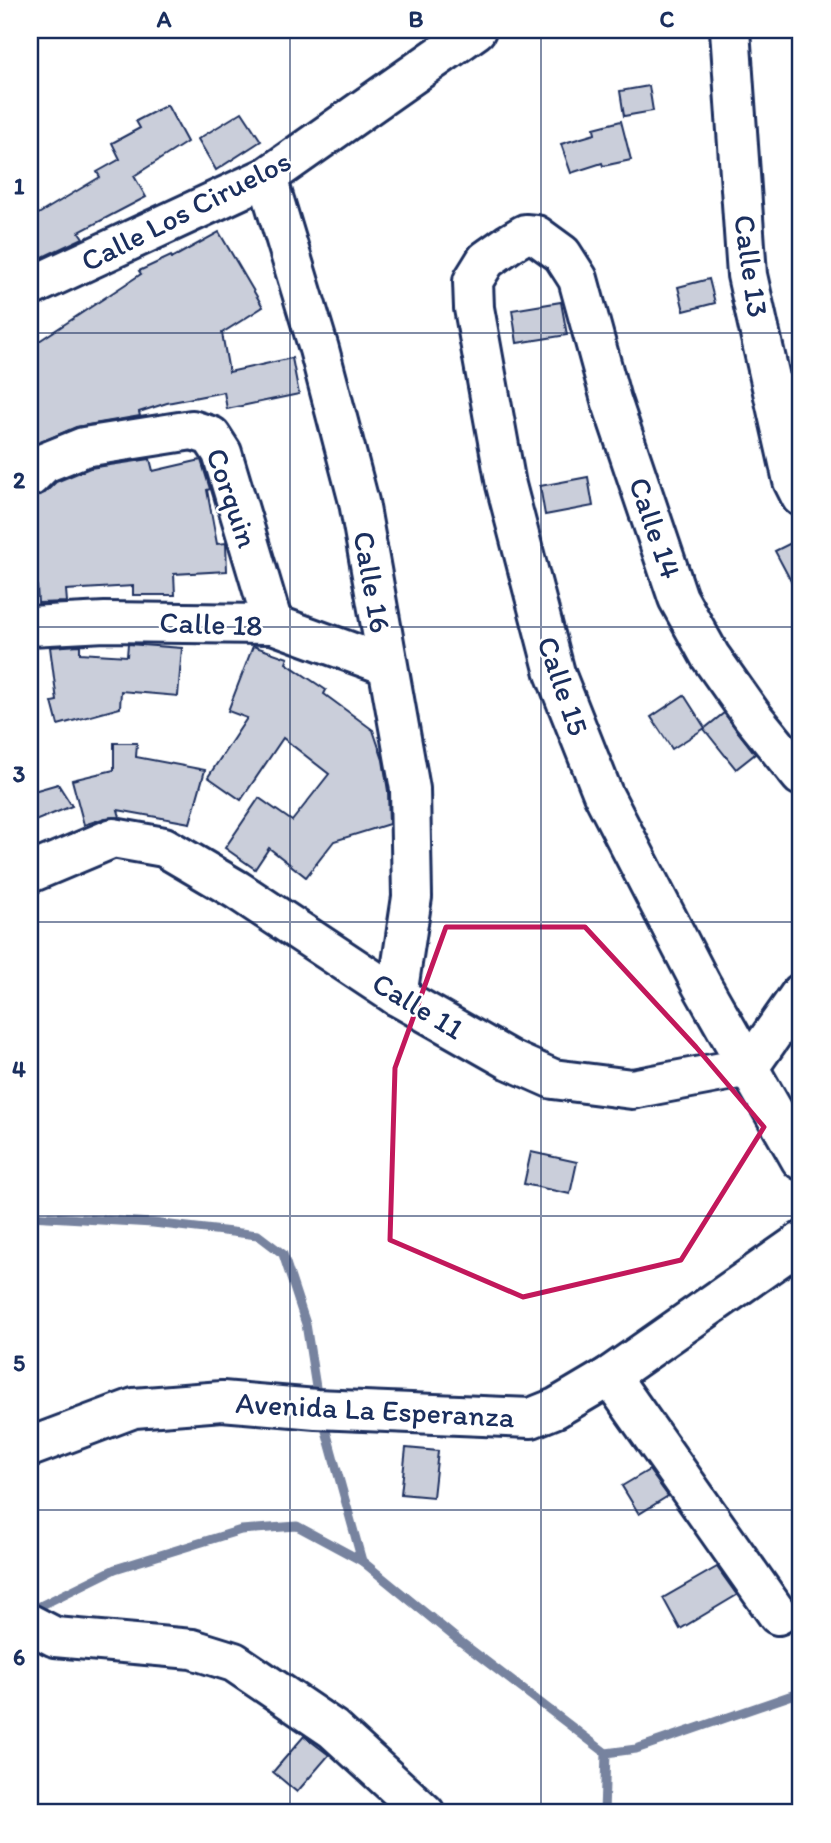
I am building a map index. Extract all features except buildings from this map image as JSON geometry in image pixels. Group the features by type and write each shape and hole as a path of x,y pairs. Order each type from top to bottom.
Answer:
{"street":[{"name":"Calle Los Ciruelos","path":"30,288 267,177 476,30"},
{"name":"Calle 13","path":"730,30 747,275 793,481 801,497"},
{"name":"Calle 16","path":"267,177 319,349 359,502 410,789 412,897 397,996"},
{"name":"Calle 15","path":"562,254 536,235 525,234 486,260 473,281 474,308 506,485 555,673 603,794 701,985 801,1160"},
{"name":"Calle 14","path":"562,254 579,279 611,400 678,598 717,666 753,717 801,776"},
{"name":"Corquin","path":"30,477 44,463 84,447 192,429 211,436 222,453 273,624"},
{"name":"Calle 18","path":"30,626 105,622 273,624 386,665"},
{"name":"Calle 11","path":"30,873 113,838 164,847 237,890 397,996 510,1060 553,1079 632,1089 749,1067"},
{"path":"749,1067 801,993"},
{"name":"Avenida La Esperanza","path":"30,1447 134,1408 222,1401 329,1410 531,1418 556,1408 610,1376 801,1242"},
{"path":"610,1376 778,1615"},
{"path":"30,1624 55,1637 68,1640 192,1649 234,1662 333,1729 425,1813"}],"highlighted area":[{"path":"446,927 585,927 696,1047 764,1127 681,1260 523,1297 390,1240 395,1068"}],"waterway":[{"path":"30,1216 153,1223 258,1235 283,1254 306,1324 318,1400"},
{"path":"323,1420 362,1561 457,1639 606,1753 636,1749 801,1692"},
{"path":"30,1611 115,1569 241,1530 297,1526 362,1561"},
{"path":"604,1813 606,1753"}]}
